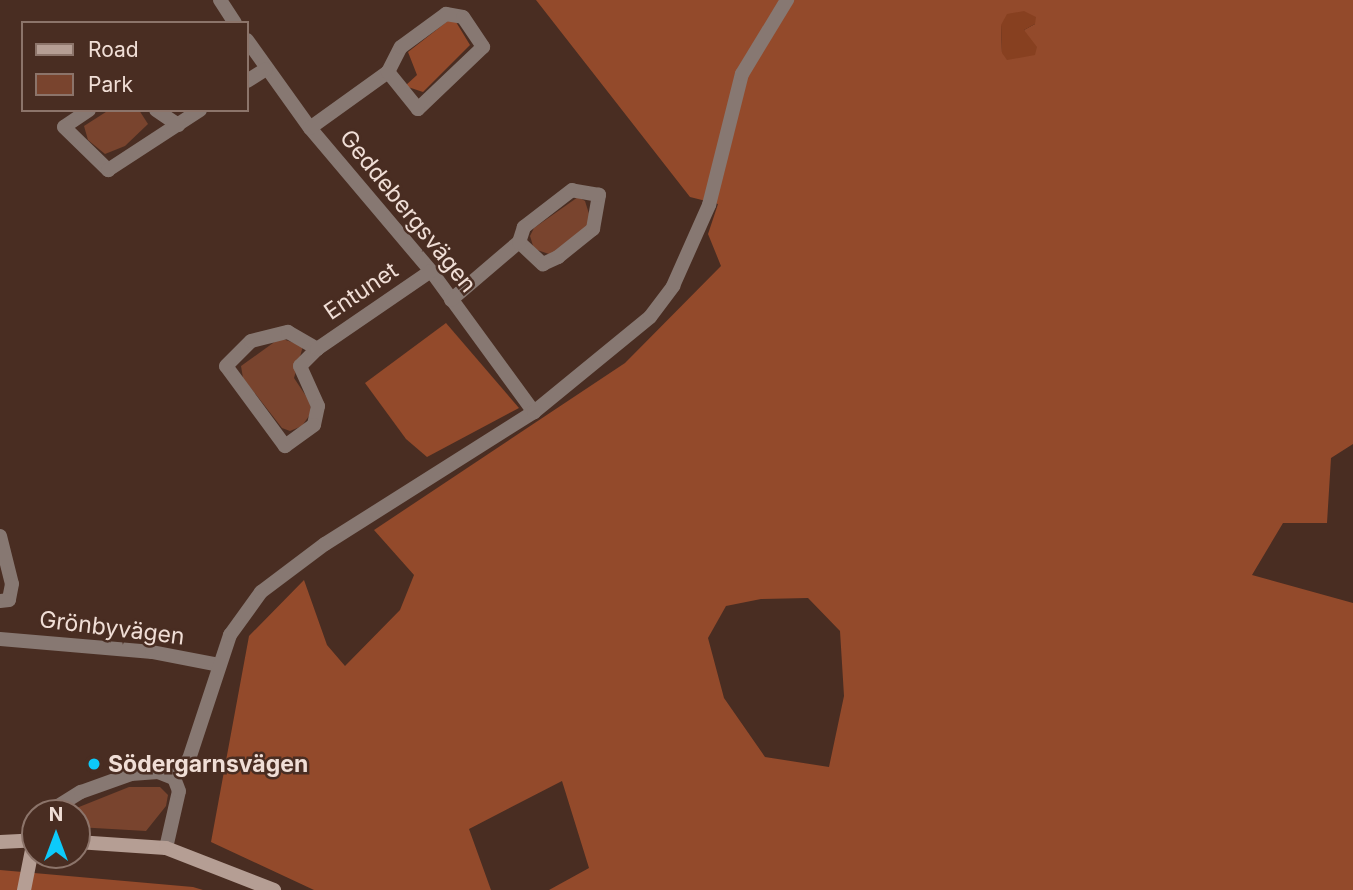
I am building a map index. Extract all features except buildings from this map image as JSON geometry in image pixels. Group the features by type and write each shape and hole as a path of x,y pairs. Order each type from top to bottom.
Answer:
{"street":[{"path":"220,0 234,21"},
{"path":"174,778 189,759 219,665 242,614 283,574 534,412 616,348 673,286 709,205 742,74 786,0"},
{"path":"310,128 388,72 401,47 446,14 463,17 483,47 418,109 388,72"},
{"name":"Geddebergsvägen","path":"248,42 310,128 430,271 534,412"},
{"path":"248,80 266,69"},
{"path":"86,112 64,127 108,170 197,112"},
{"path":"159,112 177,125"},
{"path":"451,300 519,242 524,228 572,190 598,195 593,229 558,257 543,264 519,242"},
{"name":"Entunet","path":"317,349 288,332 251,341 226,366 285,446 314,425 318,406 300,366 317,349 430,271"},
{"path":"0,536 12,584 9,600 0,601"},
{"name":"Grönbyvägen","path":"0,639 152,652 219,665"},
{"path":"70,799 81,792 131,774 158,772 174,778 179,791 166,848"},
{"path":"0,842 21,841"},
{"path":"91,843 166,848 274,890"},
{"path":"24,890 28,869"}],"green space":[{"path":"106,112 140,112 148,124 125,146 105,154 88,140 84,126"},
{"path":"578,197 585,201 590,217 586,229 552,255 534,249 530,236 534,228"},
{"path":"280,338 303,346 294,378 310,402 311,413 302,426 290,431 282,428 243,378 241,366"},
{"path":"129,787 160,787 168,795 166,806 146,831 91,828 91,802"}],"shaded area":[{"path":"536,0 1353,0 1353,444 1331,458 1327,523 1283,523 1252,575 1353,603 1353,890 549,890 589,868 562,781 469,829 491,890 314,890 211,842 249,636 304,580 327,645 345,666 400,610 414,575 374,530 625,363 721,266 708,234 718,204 690,197","holes":["1035,24 1024,30 1029,43 1002,53 1001,25","808,598 840,631 844,696 829,767 765,757 724,698 708,638 726,606 761,599"]},
{"path":"1024,11 1036,17 1035,24 1024,30 1037,47 1035,55 1007,60 1002,53 1001,25 1007,14"},
{"path":"453,17 470,45 423,92 405,86 417,75 408,52"},
{"path":"446,323 519,408 427,457 406,439 365,383"},
{"path":"0,870 193,887 203,890 0,890"}],"place":[{"name":"Södergarnsvägen","path":"94,764"}]}
